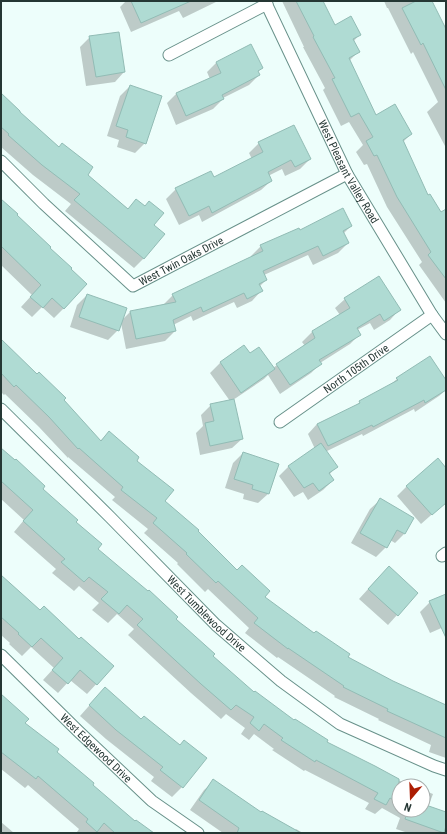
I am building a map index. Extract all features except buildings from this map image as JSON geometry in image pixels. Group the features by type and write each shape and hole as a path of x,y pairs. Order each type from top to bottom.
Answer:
{"street":[{"path":"169,55 266,3"},
{"name":"West Pleasant Valley Road","path":"266,3 347,174 432,315 446,334"},
{"name":"West Twin Oaks Drive","path":"1,161 44,204 133,286 347,174"},
{"name":"North 105th Drive","path":"280,422 432,315"},
{"name":"West Tumblewood Drive","path":"1,409 216,625 281,681 340,724 446,770"},
{"name":"West Edgewood Drive","path":"1,655 152,801 198,833"}]}
